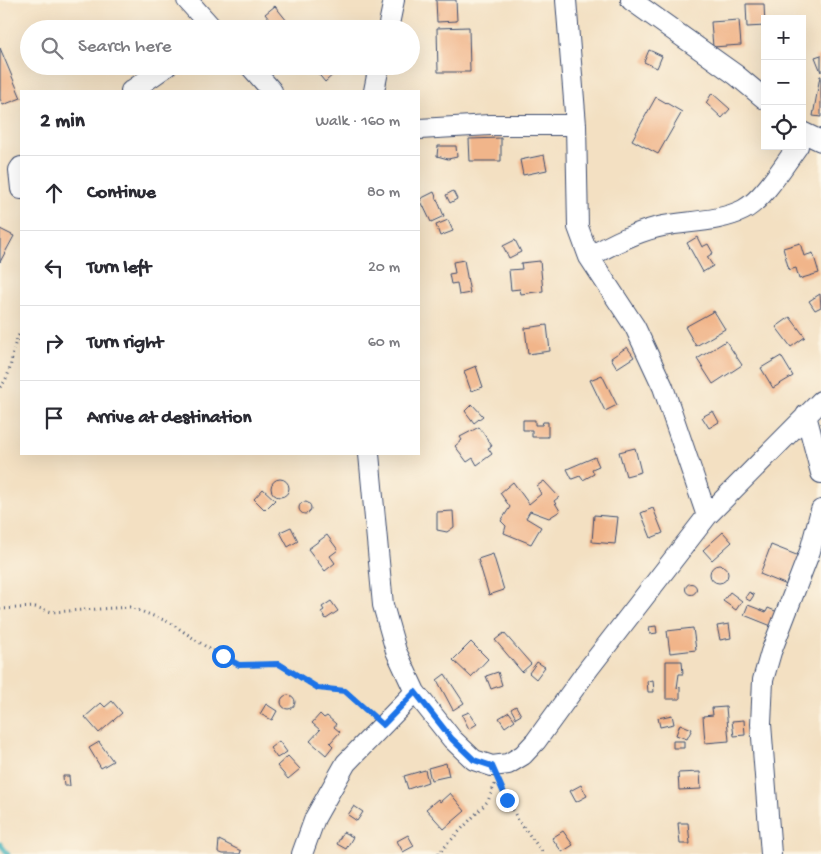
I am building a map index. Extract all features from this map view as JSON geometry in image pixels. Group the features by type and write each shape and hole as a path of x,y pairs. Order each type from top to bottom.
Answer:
{"street":[{"path":"187,0 205,20"},
{"path":"390,20 394,0"},
{"path":"566,0 576,125 578,227 588,257 635,327 663,387 707,516"},
{"path":"631,0 736,75 761,97"},
{"path":"132,90 154,75"},
{"path":"258,75 271,90"},
{"path":"374,90 378,75"},
{"path":"420,129 490,125 576,125"},
{"path":"588,257 632,236 662,226 706,220 743,210 760,196 797,150"},
{"path":"369,455 383,605 396,651 415,692 452,739 474,760 492,766 508,764 523,755 536,741 588,668 707,516 821,402"},
{"path":"806,415 821,473"},
{"path":"772,854 761,724 763,680 771,652 810,552 821,510"},
{"path":"302,854 315,818 346,763 415,692"}],"path":[{"path":"0,387 6,381 16,338 20,333"},
{"path":"0,609 35,607 52,612 130,607 169,622 208,648 239,665 279,664 318,688 345,691 383,725"},
{"path":"438,854 488,801 497,779 518,820 544,854"}],"building":[{"path":"436,0 456,0 457,21 437,22"},
{"path":"746,4 764,4 764,15 761,15 761,26 747,27"},
{"path":"275,6 286,20 270,20 265,14"},
{"path":"739,20 741,45 713,47 711,22"},
{"path":"469,27 470,72 438,72 437,28"},
{"path":"0,48 20,98 3,105 0,99"},
{"path":"649,50 662,56 657,68 644,62"},
{"path":"821,55 821,72 815,57"},
{"path":"319,75 333,75 325,82"},
{"path":"821,76 821,117 813,116"},
{"path":"712,93 730,109 722,118 706,103"},
{"path":"656,97 682,112 658,154 632,140"},
{"path":"501,138 501,161 470,161 469,139"},
{"path":"438,146 456,146 457,157 448,159 437,156"},
{"path":"544,155 547,170 523,175 520,160"},
{"path":"453,191 457,199 450,203 446,195"},
{"path":"434,192 444,216 431,222 420,199"},
{"path":"448,220 453,231 440,236 436,225"},
{"path":"0,229 14,236 0,262"},
{"path":"697,237 702,247 708,244 713,253 707,257 713,266 703,272 687,243"},
{"path":"515,240 521,252 509,258 503,246"},
{"path":"800,243 804,256 813,253 819,273 799,279 796,268 789,270 783,248"},
{"path":"464,260 470,293 459,295 457,283 451,284 449,274 455,273 453,262"},
{"path":"540,261 543,291 521,294 520,289 511,290 509,270 522,269 521,263"},
{"path":"820,294 821,307 815,310 809,301"},
{"path":"714,311 725,329 696,346 685,327"},
{"path":"790,317 805,337 791,347 776,327"},
{"path":"547,325 550,351 528,354 525,328"},
{"path":"726,341 742,365 713,384 697,359"},
{"path":"627,347 634,357 617,368 611,358"},
{"path":"781,356 793,376 773,388 761,368"},
{"path":"476,366 483,387 471,391 464,371"},
{"path":"602,375 617,405 605,411 590,380"},
{"path":"472,404 483,416 474,423 465,411"},
{"path":"713,411 719,422 709,428 702,417"},
{"path":"523,420 535,420 535,425 542,425 543,422 548,422 548,437 532,437 532,430 523,430"},
{"path":"479,427 492,446 488,448 492,454 477,465 473,458 467,462 455,446 462,440 460,437"},
{"path":"635,448 641,472 626,476 619,452"},
{"path":"595,457 599,466 592,469 594,474 583,480 580,476 572,479 567,469"},
{"path":"280,479 286,482 289,488 286,494 280,497 274,494 271,488 274,482"},
{"path":"544,481 559,497 554,501 560,511 549,518 530,511 526,518 541,527 531,544 504,533 506,526 501,521 510,507 500,493 513,482 529,504 541,494 537,486"},
{"path":"263,489 275,500 265,510 254,499"},
{"path":"303,502 307,502 311,508 307,514 303,514 299,510 299,506"},
{"path":"653,508 663,533 651,538 641,513"},
{"path":"453,511 454,527 447,532 437,530 437,512"},
{"path":"594,515 618,517 615,544 592,542"},
{"path":"291,527 298,541 288,547 280,532"},
{"path":"723,532 732,542 712,560 703,550"},
{"path":"327,535 338,550 330,556 335,563 325,571 308,549"},
{"path":"771,545 799,556 787,585 760,574"},
{"path":"493,554 504,590 489,595 478,559"},
{"path":"715,565 723,565 728,570 726,581 715,583 710,578 710,570"},
{"path":"689,584 693,584 696,589 695,593 689,594 686,591 686,587"},
{"path":"730,592 742,601 736,610 723,601"},
{"path":"749,592 754,595 750,601 745,598"},
{"path":"331,601 338,611 326,619 321,612 324,610 322,607"},
{"path":"748,605 766,612 768,608 780,613 774,627 744,615"},
{"path":"729,624 731,638 720,640 717,626"},
{"path":"656,626 657,633 650,634 649,627"},
{"path":"693,628 696,650 670,653 667,631"},
{"path":"504,633 531,664 522,672 495,640"},
{"path":"471,642 488,659 471,677 453,660"},
{"path":"666,661 682,661 683,674 679,674 677,688 680,687 680,699 666,699"},
{"path":"537,662 545,667 536,679 529,673"},
{"path":"498,672 502,685 491,689 486,676"},
{"path":"445,674 464,703 453,710 437,680"},
{"path":"653,680 654,692 648,692 647,681"},
{"path":"285,695 291,695 295,702 291,709 285,709 281,705 281,699"},
{"path":"112,701 122,713 99,733 85,717 101,703 105,707"},
{"path":"266,704 277,711 272,720 260,714"},
{"path":"516,706 521,715 516,718 511,709"},
{"path":"726,707 729,741 705,743 703,716 713,715 712,708"},
{"path":"469,712 477,724 469,729 462,715"},
{"path":"509,712 515,720 505,727 499,718"},
{"path":"320,714 324,718 327,716 336,724 334,727 340,732 330,743 333,746 326,755 310,741 320,730 312,723"},
{"path":"672,715 674,724 660,727 658,718"},
{"path":"744,720 745,735 734,736 732,721"},
{"path":"680,724 692,729 687,739 676,735"},
{"path":"279,741 287,752 277,758 270,748"},
{"path":"673,741 684,741 684,748 673,748"},
{"path":"99,742 113,761 101,768 89,748"},
{"path":"288,756 300,769 288,779 277,766"},
{"path":"446,763 449,776 431,780 428,768"},
{"path":"425,770 428,782 408,789 404,776"},
{"path":"700,772 701,789 679,790 678,773"},
{"path":"63,776 69,776 70,786 64,786"},
{"path":"581,785 587,796 576,802 570,791"},
{"path":"450,793 465,811 444,829 426,809 438,799 440,802"},
{"path":"354,806 363,812 357,821 348,815"},
{"path":"678,823 688,823 690,844 680,844"},
{"path":"563,831 573,845 562,852 552,838"},
{"path":"343,832 353,837 346,849 337,844"},
{"path":"408,835 414,846 403,852 397,841"},
{"path":"219,840 241,851 240,854 223,854 218,852"}],"waterway":[{"path":"0,844 8,854"}],"route":[{"path":"223,656 239,665 279,664 318,688 345,691 383,725 415,692 452,739 474,760 492,766 507,800"}]}
